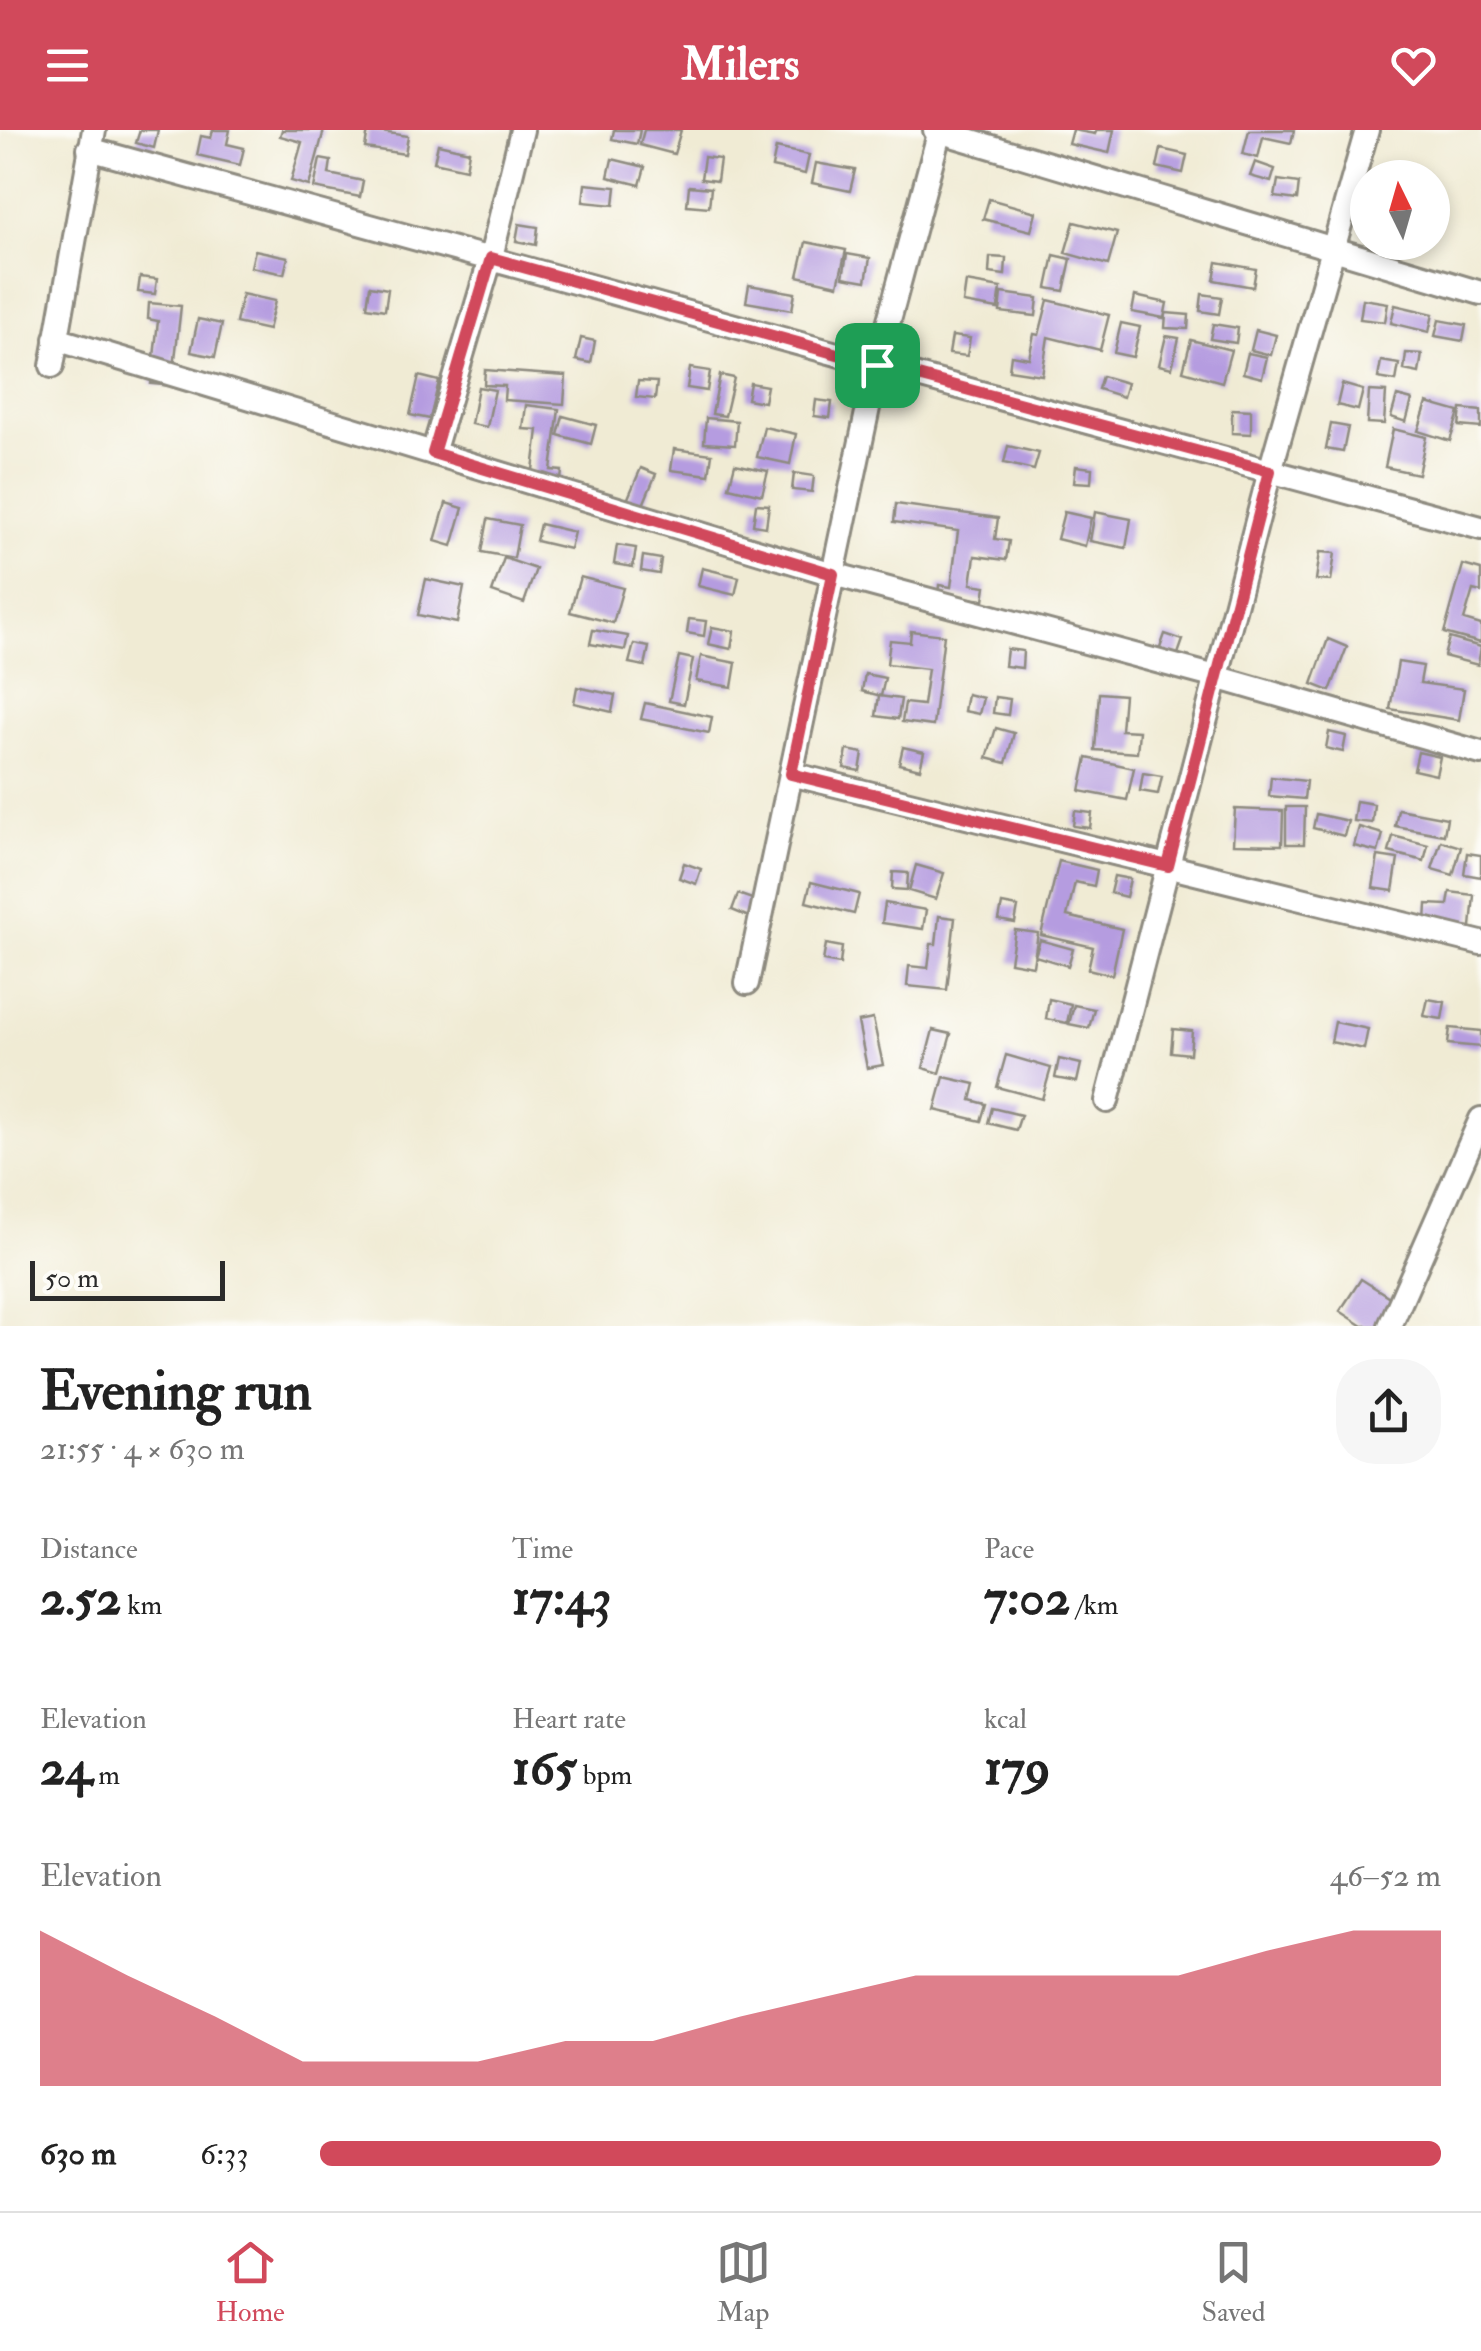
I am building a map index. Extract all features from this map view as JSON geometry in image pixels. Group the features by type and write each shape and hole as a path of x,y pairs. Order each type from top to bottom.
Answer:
{"street":[{"path":"433,453 491,258 522,130"},
{"path":"747,983 877,365 938,130 1481,293"},
{"path":"1106,1100 1270,471 1367,130"},
{"path":"52,366 92,139 491,258 1481,528"},
{"path":"56,339 833,574 1481,753"},
{"path":"791,774 1481,942"},
{"path":"1390,1326 1481,1119"}],"building":[{"path":"140,130 158,130 154,148 136,143"},
{"path":"213,130 230,130 227,144 244,148 240,165 197,155 201,136 211,138"},
{"path":"282,130 324,130 309,186 291,181 302,142 280,136"},
{"path":"368,130 408,136 405,154 365,148"},
{"path":"614,130 640,130 637,144 612,139"},
{"path":"644,130 681,130 674,154 640,145"},
{"path":"1073,130 1095,134 1096,130 1114,130 1109,153 1069,144"},
{"path":"1249,130 1294,130 1291,143 1263,137 1258,158 1243,154"},
{"path":"438,144 469,151 466,169 434,162"},
{"path":"776,148 809,155 805,174 772,167"},
{"path":"1161,149 1187,155 1183,173 1157,167"},
{"path":"704,157 720,159 717,181 701,179"},
{"path":"320,159 331,161 329,174 363,181 360,197 314,188"},
{"path":"612,159 645,167 640,185 608,177"},
{"path":"1255,162 1275,169 1271,182 1250,176"},
{"path":"816,163 855,170 850,191 812,183"},
{"path":"1278,180 1299,183 1297,200 1275,197"},
{"path":"585,184 616,187 614,205 583,202"},
{"path":"689,186 711,188 709,207 687,205"},
{"path":"989,199 1036,212 1031,231 983,219"},
{"path":"1074,222 1117,233 1108,265 1065,253"},
{"path":"519,224 538,227 536,245 516,241"},
{"path":"806,242 846,250 838,285 798,276"},
{"path":"255,250 288,257 284,274 251,267"},
{"path":"847,254 870,258 866,281 843,277"},
{"path":"1054,255 1071,259 1064,291 1047,288"},
{"path":"990,257 1006,258 1005,275 989,273"},
{"path":"1217,262 1256,269 1253,287 1214,280"},
{"path":"140,277 157,279 155,294 138,292"},
{"path":"966,282 1001,288 998,309 963,303"},
{"path":"749,285 795,293 792,310 746,302"},
{"path":"370,286 388,289 385,310 367,307"},
{"path":"1002,293 1038,298 1036,316 1000,312"},
{"path":"242,294 275,301 268,330 236,323"},
{"path":"1202,294 1222,297 1219,314 1200,311"},
{"path":"1135,296 1167,303 1164,318 1132,312"},
{"path":"1363,299 1388,303 1385,322 1360,319"},
{"path":"1048,300 1109,315 1100,350 1048,337 1042,375 1009,370 1011,355 1029,358"},
{"path":"149,303 181,306 172,386 151,384 158,321 148,319"},
{"path":"1395,305 1433,314 1429,332 1391,323"},
{"path":"1166,313 1189,315 1188,329 1165,328"},
{"path":"198,319 222,324 215,357 191,352"},
{"path":"1439,320 1466,325 1463,341 1435,336"},
{"path":"1121,323 1140,327 1133,357 1114,353"},
{"path":"1213,324 1238,328 1236,343 1210,339"},
{"path":"1256,330 1276,335 1271,355 1251,350"},
{"path":"952,336 970,338 967,356 949,354"},
{"path":"1166,336 1179,338 1172,368 1159,365"},
{"path":"581,338 595,341 591,363 576,360"},
{"path":"1191,340 1231,350 1222,382 1183,371"},
{"path":"1248,353 1267,357 1262,378 1243,373"},
{"path":"1406,353 1422,354 1419,373 1404,370"},
{"path":"1381,361 1399,364 1396,381 1378,378"},
{"path":"690,368 710,371 707,391 687,388"},
{"path":"485,370 566,376 564,404 504,400 505,386 484,385"},
{"path":"720,375 734,378 725,416 712,414"},
{"path":"419,376 439,381 430,419 410,415"},
{"path":"1102,376 1127,383 1123,397 1098,389"},
{"path":"638,381 657,382 655,399 636,397"},
{"path":"750,383 767,386 764,402 747,399"},
{"path":"1342,384 1363,390 1358,410 1337,405"},
{"path":"478,387 495,390 487,427 471,424"},
{"path":"1369,391 1386,392 1384,424 1367,423"},
{"path":"1397,396 1412,400 1406,422 1391,417"},
{"path":"816,400 832,402 830,418 814,416"},
{"path":"1427,403 1459,412 1450,441 1418,431"},
{"path":"526,405 559,409 551,470 562,471 560,490 531,486 538,430 523,429"},
{"path":"1232,409 1251,410 1251,434 1232,433"},
{"path":"1461,409 1481,411 1481,428 1459,426"},
{"path":"563,416 596,425 591,444 558,435"},
{"path":"706,418 737,421 735,445 704,443"},
{"path":"1331,424 1348,427 1343,452 1326,449"},
{"path":"764,427 796,434 790,464 757,457"},
{"path":"1393,429 1426,437 1418,474 1385,467"},
{"path":"1008,446 1039,453 1034,470 1004,463"},
{"path":"674,449 712,454 709,475 671,470"},
{"path":"735,464 768,471 762,495 729,487"},
{"path":"1076,466 1092,468 1091,483 1074,482"},
{"path":"641,468 656,474 640,512 625,505"},
{"path":"794,473 814,476 812,492 792,490"},
{"path":"446,503 463,508 452,546 435,541"},
{"path":"756,504 769,505 766,527 753,525"},
{"path":"896,504 998,518 995,539 1009,541 1006,560 975,556 971,584 986,586 984,600 938,594 939,585 951,587 958,531 894,522"},
{"path":"1064,512 1091,518 1085,546 1057,539"},
{"path":"1095,512 1131,519 1126,548 1090,541"},
{"path":"488,519 520,525 514,558 482,552"},
{"path":"540,524 574,532 570,549 536,541"},
{"path":"617,545 636,548 633,567 614,564"},
{"path":"1320,552 1335,553 1331,581 1316,580"},
{"path":"643,556 661,559 659,574 641,571"},
{"path":"504,558 536,569 524,603 492,592"},
{"path":"1463,565 1481,570 1481,592 1473,590 1464,620 1481,625 1481,643 1444,633"},
{"path":"702,568 739,577 735,595 698,586"},
{"path":"580,577 623,588 613,623 570,612"},
{"path":"426,579 464,587 457,623 418,615"},
{"path":"689,619 706,621 704,636 687,633"},
{"path":"712,627 734,631 731,649 708,644"},
{"path":"593,630 628,636 625,650 590,644"},
{"path":"911,631 944,635 933,726 902,722 905,703 923,705 928,669 887,664 890,640 910,642"},
{"path":"1165,634 1183,640 1177,657 1159,651"},
{"path":"1449,638 1481,647 1478,665 1444,656"},
{"path":"1328,639 1347,647 1330,691 1312,684"},
{"path":"634,644 649,647 645,666 629,663"},
{"path":"1007,649 1023,651 1022,668 1005,666"},
{"path":"679,656 693,659 684,704 669,701"},
{"path":"701,656 736,663 732,687 696,681"},
{"path":"1398,662 1423,666 1420,683 1464,689 1459,720 1390,709"},
{"path":"865,674 885,678 881,696 862,691"},
{"path":"577,687 615,695 612,712 574,703"},
{"path":"1099,693 1124,695 1121,730 1139,731 1137,753 1095,750"},
{"path":"967,694 983,698 979,714 964,711"},
{"path":"879,696 901,699 898,719 876,716"},
{"path":"995,697 1010,699 1008,715 993,713"},
{"path":"645,703 712,717 709,733 641,719"},
{"path":"996,728 1014,733 1006,763 987,758"},
{"path":"1329,732 1346,736 1343,752 1326,748"},
{"path":"903,747 924,752 920,769 899,764"},
{"path":"847,750 863,753 860,771 844,768"},
{"path":"1418,752 1440,757 1436,775 1414,770"},
{"path":"1087,758 1134,768 1127,800 1080,791"},
{"path":"1143,773 1162,776 1158,794 1140,791"},
{"path":"1271,777 1306,781 1304,799 1269,796"},
{"path":"1356,801 1374,804 1372,823 1353,821"},
{"path":"1286,807 1305,807 1304,844 1286,844"},
{"path":"1235,809 1283,811 1282,845 1233,844"},
{"path":"1398,809 1447,818 1444,835 1395,826"},
{"path":"1075,811 1092,813 1090,828 1073,826"},
{"path":"1316,814 1348,821 1344,836 1313,828"},
{"path":"1359,827 1383,834 1378,852 1354,846"},
{"path":"1393,836 1428,845 1424,861 1389,852"},
{"path":"1441,841 1461,847 1453,875 1432,869"},
{"path":"1467,853 1481,855 1481,877 1464,874"},
{"path":"1378,856 1398,859 1393,891 1373,888"},
{"path":"1059,861 1097,870 1094,886 1075,882 1067,916 1122,929 1112,975 1088,969 1093,947 1041,935"},
{"path":"684,863 701,869 696,884 679,878"},
{"path":"916,865 944,873 936,899 909,891"},
{"path":"893,872 908,873 907,890 892,889"},
{"path":"1114,876 1130,879 1126,897 1110,893"},
{"path":"811,882 859,894 854,914 806,902"},
{"path":"1450,892 1474,895 1471,927 1426,923 1427,904 1448,905"},
{"path":"738,894 755,900 749,917 732,910"},
{"path":"885,903 926,910 923,929 882,923"},
{"path":"1002,904 1018,907 1015,923 999,920"},
{"path":"939,916 955,918 947,990 907,986 909,966 928,968"},
{"path":"1015,930 1038,933 1033,966 1010,962"},
{"path":"1040,940 1073,949 1068,966 1035,956"},
{"path":"826,944 842,947 840,964 823,961"},
{"path":"1049,999 1071,1004 1067,1023 1046,1019"},
{"path":"1428,999 1445,1002 1442,1019 1424,1016"},
{"path":"1074,1005 1094,1009 1089,1028 1069,1024"},
{"path":"873,1019 883,1065 867,1068 858,1022"},
{"path":"1335,1022 1368,1029 1364,1049 1331,1042"},
{"path":"1450,1028 1481,1031 1481,1047 1448,1044"},
{"path":"1173,1029 1192,1031 1190,1054 1171,1052"},
{"path":"933,1030 951,1034 940,1073 923,1068"},
{"path":"1006,1055 1051,1068 1042,1099 997,1087"},
{"path":"1059,1059 1081,1064 1077,1082 1055,1078"},
{"path":"944,1077 975,1084 971,1100 986,1104 981,1121 935,1110"},
{"path":"992,1108 1021,1115 1016,1130 988,1123"},
{"path":"1361,1279 1394,1300 1377,1326 1363,1326 1340,1311"}],"route":[{"path":"491,258 877,365 1270,471 1168,866 791,774 833,574 433,453 491,258"}]}
